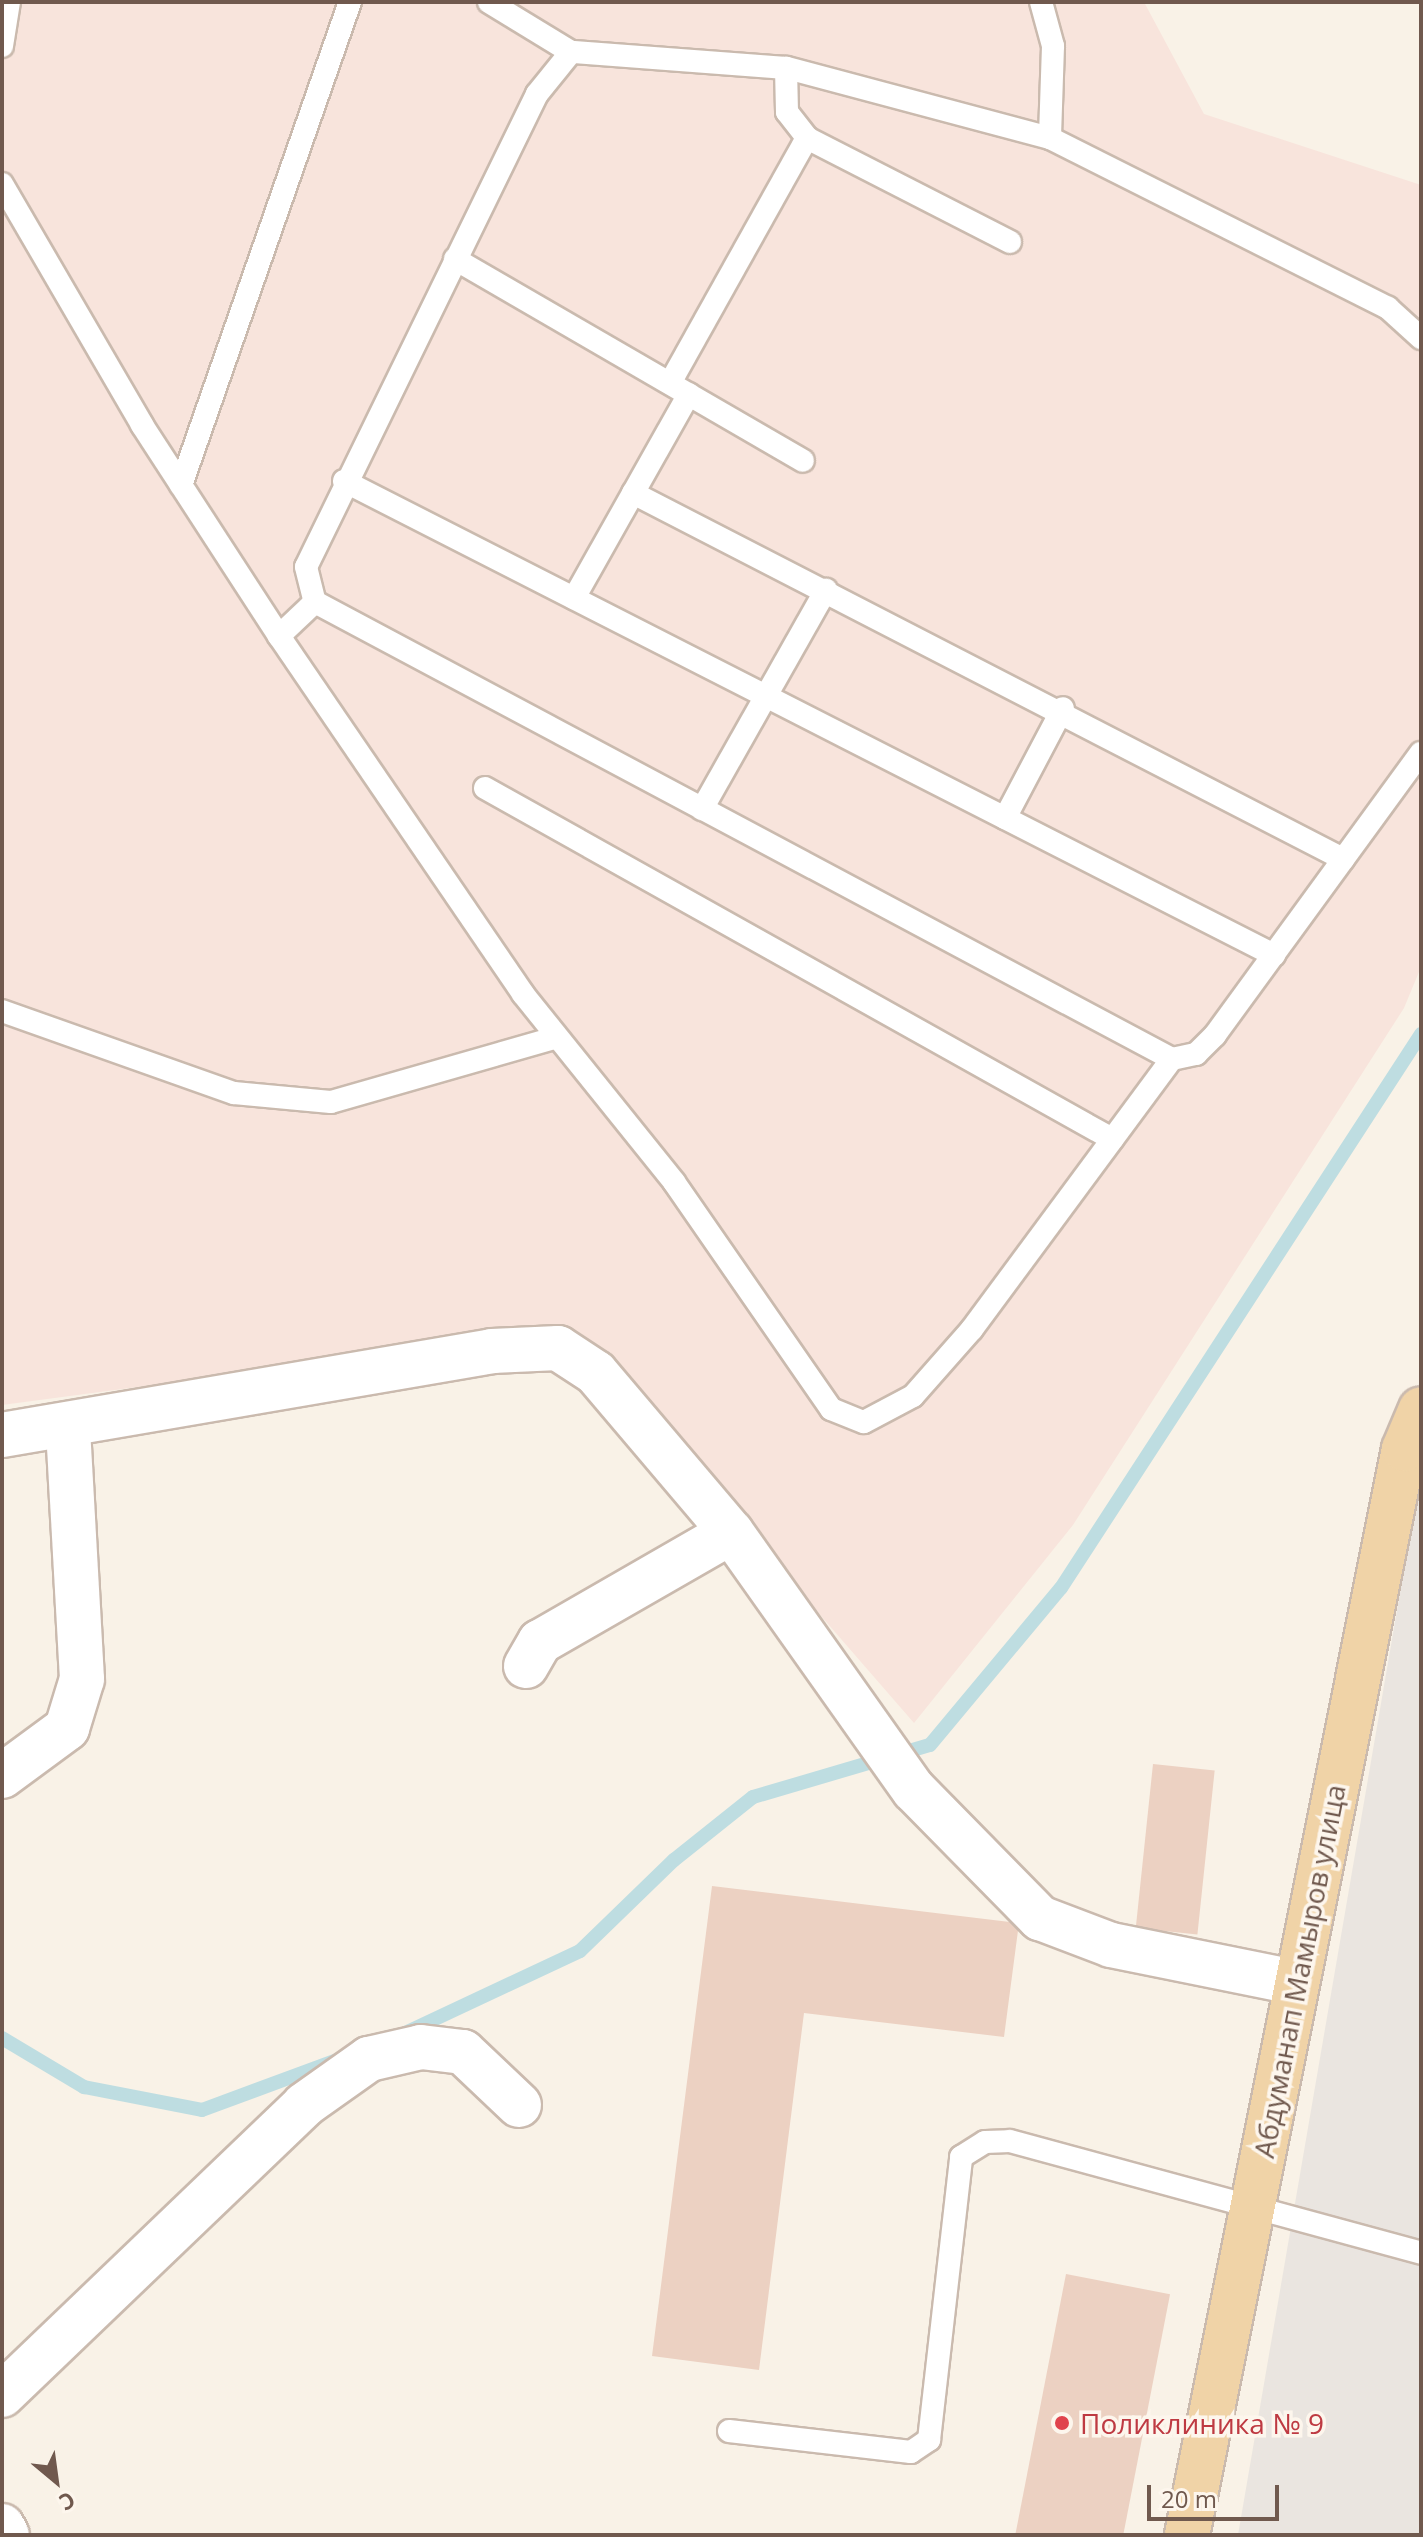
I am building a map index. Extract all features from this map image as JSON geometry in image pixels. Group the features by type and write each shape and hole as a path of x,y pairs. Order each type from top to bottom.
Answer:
{"main road":[{"name":"Абдуманап Мамыров улица","path":"1187,2535 1252,2212 1294,1982 1404,1449 1421,1409"}],"street":[{"path":"2,1435 68,1429 492,1351 558,1348 596,1373 731,1532 868,1730 914,1790 1040,1918 1111,1945 1294,1982"},
{"path":"2,1776 67,1728 82,1679 68,1429"},
{"path":"526,1666 540,1642 731,1532"},
{"path":"2,2395 304,2105 369,2059 421,2047 463,2052 519,2105"},
{"path":"2,2526 7,2535"}],"lane":[{"path":"2,46 9,2"},
{"path":"181,485 350,2"},
{"path":"489,2 571,52 786,68 1050,138 1388,308 1421,338"},
{"path":"1041,2 1053,46 1050,138"},
{"path":"571,52 537,94 344,481 306,567 315,602 1172,1059 1196,1054 1215,1035 1421,753"},
{"path":"786,68 787,112 807,138 1010,242"},
{"path":"574,598 633,493 679,389 807,138"},
{"path":"2,184 181,485 279,636 557,1037 674,1182 831,1409 864,1422 913,1396 953,1352 1172,1059"},
{"path":"455,259 803,461"},
{"path":"344,481 1274,955"},
{"path":"633,493 1063,708 1343,859"},
{"path":"702,809 826,590"},
{"path":"279,636 315,602"},
{"path":"1005,818 1063,708"},
{"path":"485,788 1112,1139"},
{"path":"2,1011 234,1093 331,1102 557,1037"},
{"path":"729,2431 911,2452 929,2440 937,2420 961,2157 985,2142 1010,2141 1252,2212 1421,2253"}],"shaded area":[{"path":"2,2 1144,2 1204,114 1421,185 1421,967 1404,1008 1073,1525 914,1723 572,1329 2,1405"},
{"path":"1421,1486 1421,2535 1238,2535 1417,1494"}],"building":[{"path":"1153,1764 1215,1770 1197,1935 1136,1928"},
{"path":"712,1886 1019,1923 1004,2037 804,2013 759,2370 652,2356"},
{"path":"1066,2274 1170,2294 1123,2535 1015,2535"}],"waterway":[{"path":"405,2033 580,1951 674,1860 753,1797 930,1745 1061,1588 1421,1034"},
{"path":"2,2038 84,2087 202,2110 337,2060"}],"place":[{"name":"Поликлиника № 9","path":"1062,2423"}]}
